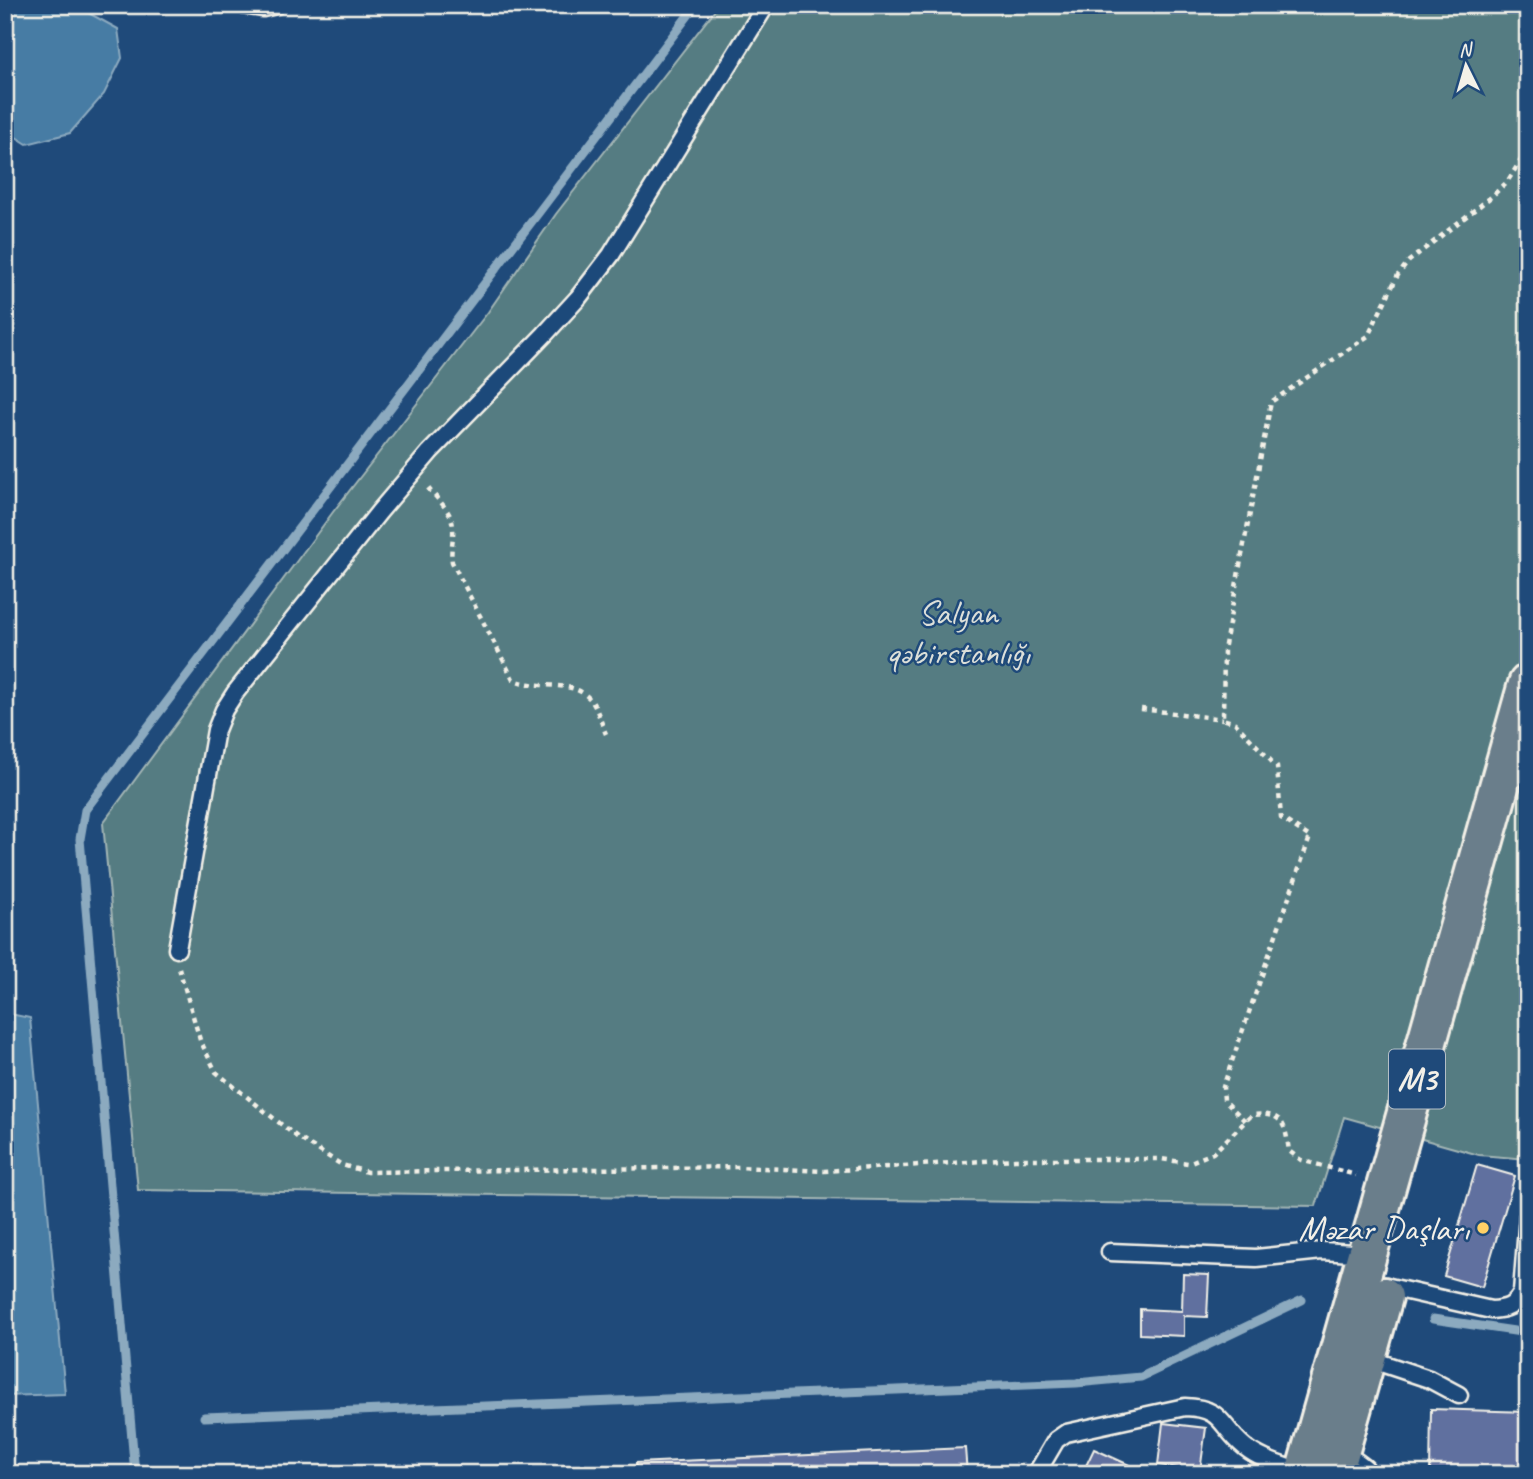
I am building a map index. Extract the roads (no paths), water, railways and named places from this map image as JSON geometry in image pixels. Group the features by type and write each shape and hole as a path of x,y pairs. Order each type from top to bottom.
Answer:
{"main road":[{"name":"M3","path":"1329,1468 1367,1254 1528,684"},
{"path":"1329,1468 1366,1358 1528,771"}],"lane":[{"path":"243,5 262,8 276,5"},
{"path":"177,949 216,730 223,710 413,472 578,298 611,255 766,5"},
{"path":"1385,1286 1491,1310 1504,1310 1516,1304 1522,1293 1528,1215"},
{"path":"1110,1252 1256,1258 1322,1251 1367,1254"},
{"path":"1366,1358 1429,1379 1459,1395"},
{"path":"1036,1474 1056,1440 1066,1433 1185,1407 1204,1408 1216,1414 1246,1448 1262,1458 1329,1468"}],"water":[{"path":"5,5 67,5 85,11 118,29 122,58 104,94 70,133 27,144 5,130"},
{"path":"5,1013 30,1018 65,1394 5,1396"}],"waterway":[{"path":"135,1474 80,839 85,810 696,5"},
{"path":"204,1417 1076,1383 1141,1377 1302,1300"},
{"path":"1433,1319 1528,1333"}],"place":[{"name":"Məzar Daşları","path":"1483,1228"}],"park label":[{"name":"Salyan qəbirstanlığı","path":"958,632"}]}
